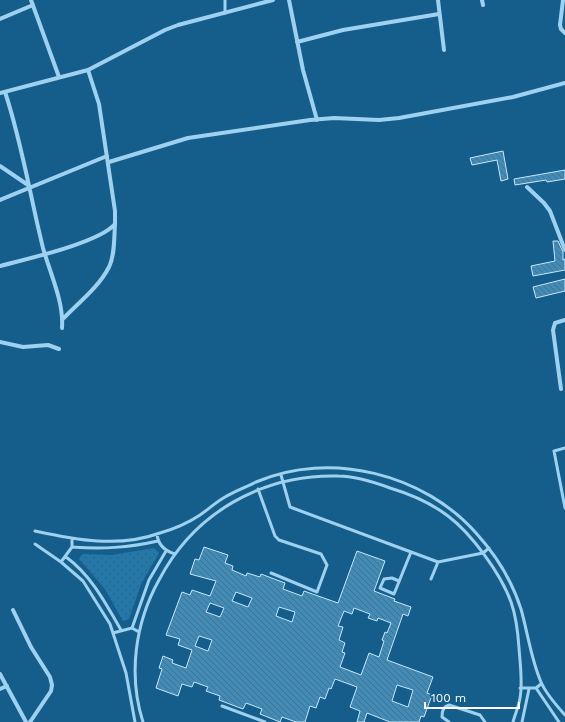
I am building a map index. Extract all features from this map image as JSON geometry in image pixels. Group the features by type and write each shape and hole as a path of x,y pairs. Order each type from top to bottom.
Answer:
{"street":[{"path":"31,0 59,77"},
{"path":"0,93 88,70 165,30 273,0"},
{"path":"289,0 303,70 317,120"},
{"path":"438,0 444,50"},
{"path":"482,0 483,5"},
{"path":"562,0 560,25 561,29 565,33"},
{"path":"0,19 33,5"},
{"path":"297,42 343,30 439,14"},
{"path":"63,319 100,280 109,266 114,243 115,211 109,162 98,99 88,70"},
{"path":"109,162 188,138 317,120 379,120 399,118 513,97 565,83"},
{"path":"5,92 18,134 28,187 63,319 62,328"},
{"path":"0,200 28,187 108,156"},
{"path":"0,166 28,187"},
{"path":"526,187 544,202 550,211 565,250"},
{"path":"0,266 45,254 101,234 115,224"},
{"path":"561,389 553,330 555,323 565,320"},
{"path":"0,342 23,347 48,344 59,349"},
{"path":"13,610 31,647 50,676 52,685 51,691 30,722"},
{"path":"0,674 26,722"},
{"path":"0,689 7,686"}],"lane":[{"path":"225,0 225,13"},
{"path":"565,448 554,451 565,508"},
{"path":"34,532 72,540 126,540 157,534 178,526 199,516 225,497 259,481 281,475 325,468 344,468 388,476 418,489 449,507 475,531 489,548 508,579 520,607 533,660 542,684 565,715"},
{"path":"281,475 290,507 438,562 483,553 489,548"},
{"path":"143,722 138,707 135,662 141,621 152,592 169,561 200,526 220,509 258,489 304,478 339,476 375,482 412,495 448,516 483,553 498,576 511,602 517,631 521,697 513,722"},
{"path":"258,489 275,536 279,540 321,554 327,565 317,592 270,573"},
{"path":"157,534 158,541 166,551 175,554"},
{"path":"61,562 72,547 72,540"},
{"path":"72,547 105,549 132,547 158,541"},
{"path":"35,544 61,562 83,581 110,624 126,673 135,722"},
{"path":"132,628 149,580 166,551"},
{"path":"400,581 392,578 384,579 380,588 394,594 400,581 411,552"},
{"path":"66,557 78,565 92,582 121,630"},
{"path":"431,579 438,562"},
{"path":"113,633 132,628 140,632"},
{"path":"520,688 536,688 542,684"},
{"path":"536,688 559,722"},
{"path":"522,722 529,689"},
{"path":"449,722 442,717 444,708 449,705 480,715 485,722"},
{"path":"222,706 265,722"}],"shaded area":[{"path":"154,548 159,553 141,584 129,619 123,621 105,589 79,559 82,554 112,555"}],"building":[{"path":"503,151 508,179 501,181 497,160 472,165 470,158"},
{"path":"565,170 565,179 547,182 546,180 515,185 514,179"},
{"path":"553,241 558,241 563,252 563,260 565,259 565,270 533,276 531,266 555,261"},
{"path":"565,279 565,291 536,298 533,287"},
{"path":"204,547 228,555 225,563 233,566 232,570 246,576 247,573 260,577 261,574 285,583 283,589 302,596 304,591 338,603 357,551 385,561 374,591 395,599 394,601 411,607 408,616 403,614 387,660 433,677 427,693 432,695 424,717 421,716 419,722 390,722 367,713 364,722 357,722 360,711 350,707 357,687 335,679 331,689 329,688 325,699 320,697 316,708 310,706 305,722 296,722 282,717 280,722 260,714 262,709 246,703 243,709 219,700 220,696 206,691 208,687 194,682 192,687 182,684 178,696 156,688 162,669 159,668 163,656 173,660 172,663 186,668 192,650 178,645 180,639 166,635 182,592 190,595 192,590 210,596 216,581 190,574 195,559 199,560","holes":["236,592 252,598 248,607 232,601","210,603 224,608 220,617 206,612","279,607 295,612 292,622 276,616","354,608 370,614 368,618 377,621 378,618 391,623 382,640 384,641 379,657 369,653 361,675 340,667 345,653 342,652 345,643 339,640 343,627 338,626 344,611 352,614","199,636 212,640 208,651 195,646","397,685 413,690 408,707 392,701"]}]}
